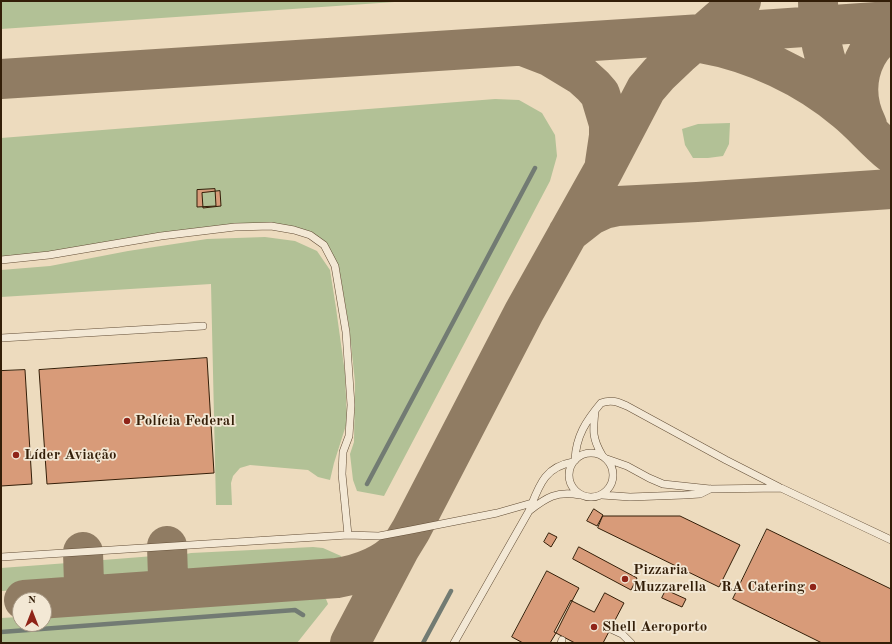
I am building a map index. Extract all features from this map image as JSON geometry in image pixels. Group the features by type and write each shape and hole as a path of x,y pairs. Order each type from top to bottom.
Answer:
{"lane":[{"path":"1,260 49,255 161,236 235,227 271,226 294,230 310,235 324,245 334,266 346,332 351,405 349,436 343,452 342,474 348,535"},
{"path":"1,338 203,326"},
{"path":"581,496 572,487 569,474 574,461 578,438 601,403 605,401 616,402 781,488 891,540"},
{"path":"529,511 553,495 565,493 595,498 609,490 613,483 614,474 612,466 595,444 596,409"},
{"path":"454,643 529,511 544,477 562,464 574,461 583,454 593,453 604,457 663,484 710,489 781,488"},
{"path":"602,495 630,497 684,495 700,494 710,489"},
{"path":"1,557 348,535 379,536 497,513 532,503"},
{"path":"609,628 622,634 631,643"}],"green space":[{"path":"1,1 409,1 1,29"},
{"path":"495,99 519,100 542,113 555,135 557,156 550,181 384,496 357,491 353,480 350,454 354,442 355,382 349,326 339,268 314,236 272,226 1,259 1,138"},
{"path":"730,123 729,144 723,156 693,158 685,145 682,129 698,124"},
{"path":"265,237 295,241 317,251 330,270 345,373 347,422 330,480 318,477 308,470 250,465 240,468 233,476 231,483 232,505 216,505 211,284 1,297 1,270 50,266 128,251 207,239"},
{"path":"313,547 323,548 341,556 344,562 343,568 193,581 183,572 181,566 181,559 186,554 191,553"},
{"path":"154,556 158,567 151,577 144,582 108,581 104,579 99,571 98,564 103,560"},
{"path":"68,563 73,566 74,579 66,585 57,588 1,591 1,568"},
{"path":"320,597 326,599 328,604 297,643 1,643 1,618 12,617 12,632 52,632 52,614"}],"building":[{"path":"215,189 216,206 197,207 197,190"},
{"path":"220,191 221,206 203,208 202,193"},
{"name":"Polícia Federal","path":"207,358 214,473 47,484 39,370"},
{"name":"Líder Aviação","path":"25,370 32,484 1,486 1,371"},
{"path":"594,509 603,515 597,526 587,521"},
{"path":"603,516 680,516 740,545 719,587 598,528"},
{"name":"RA Catering","path":"767,529 891,589 891,643 822,643 733,599"},
{"path":"549,533 557,537 551,547 544,542"},
{"path":"579,547 637,578 631,590 573,559"},
{"path":"547,571 579,588 554,632 556,633 550,643 523,643 512,637"},
{"path":"666,590 686,599 682,607 662,598"},
{"path":"605,593 624,603 603,643 575,643 556,633 572,601 594,612"}],"waterway":[{"path":"367,484 535,168"},
{"path":"423,643 451,591"},
{"path":"1,632 295,610 303,615"}],"taxiway":[{"path":"350,643 411,530 524,312 603,171 646,89 679,55 741,1"},
{"path":"818,1 818,17 825,58 835,83 850,110"},
{"path":"1,79 891,21"},
{"path":"867,125 859,99 858,86 860,73 864,60 871,49 891,30"},
{"path":"701,43 721,47 759,60 814,87 858,121 891,153"},
{"path":"523,46 549,56 582,76 600,94 609,124 609,136 605,163"},
{"path":"568,233 591,215 604,209 618,206 891,189"},
{"path":"167,546 168,577 173,585 182,589"},
{"path":"52,598 337,578 371,568 387,560 400,548"},
{"path":"83,552 84,584 96,595"}],"place":[{"name":"Polícia Federal","path":"127,421"},
{"name":"Líder Aviação","path":"16,455"},
{"name":"Pizzaria Muzzarella","path":"625,579"},
{"name":"RA Catering","path":"813,587"},
{"name":"Shell Aeroporto","path":"594,627"}]}
